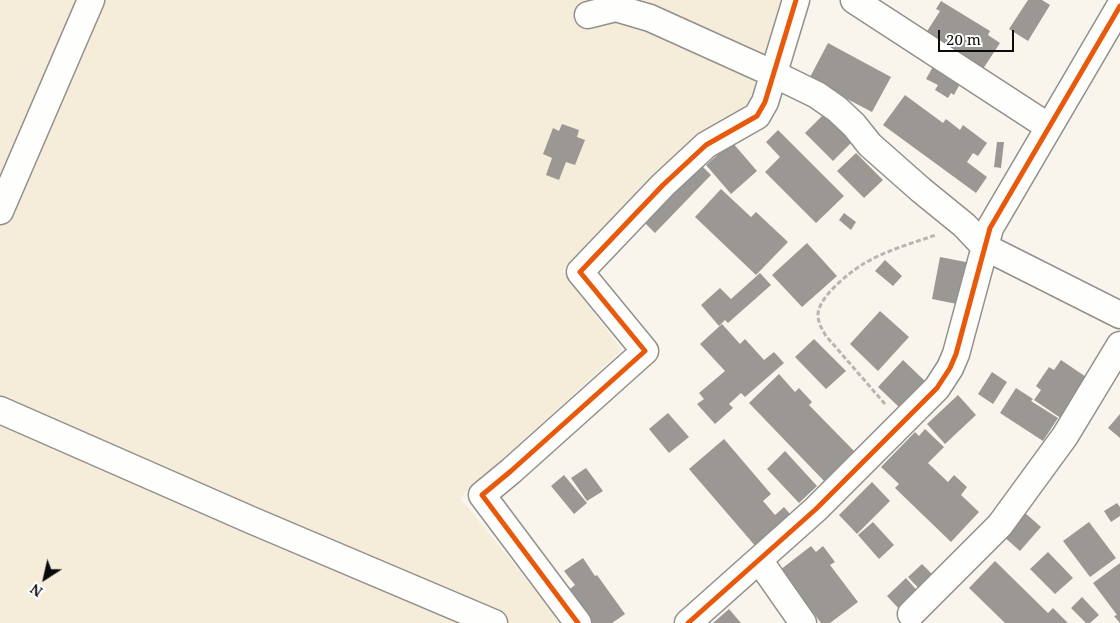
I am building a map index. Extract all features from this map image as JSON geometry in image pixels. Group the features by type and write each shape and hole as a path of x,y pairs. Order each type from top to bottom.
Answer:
{"street":[{"path":"0,211 91,0"},
{"path":"578,623 482,495 645,351 580,272 663,185 706,144 757,116 765,102 796,0"},
{"path":"854,0 1049,126"},
{"path":"688,623 816,509 937,388 950,368 956,354 990,228 1120,6"},
{"path":"588,15 616,8 650,18 817,95 838,109 870,145 964,226 985,248 1120,315"},
{"path":"911,614 1000,525 1065,436 1120,345"},
{"path":"0,410 251,520 494,623"},
{"path":"758,560 803,623"}],"path":[{"path":"901,424 826,336 819,323 818,313 822,300 863,264 899,248 964,226"}],"shaded area":[{"path":"0,0 789,0 752,100 729,119 683,147 562,271 622,350 460,498 562,623 0,623"}],"building":[{"path":"1028,0 1042,0 1050,5 1028,41 1009,29"},
{"path":"941,1 990,31 988,35 1000,43 981,72 924,36 940,11 936,9"},
{"path":"828,43 891,77 872,112 809,79"},
{"path":"935,63 963,78 954,95 951,93 948,98 935,90 938,85 926,79"},
{"path":"905,95 943,123 946,119 960,130 963,125 987,143 978,156 973,153 967,162 987,177 976,193 883,125"},
{"path":"827,111 856,138 833,161 805,133"},
{"path":"562,124 579,130 577,137 585,140 575,165 566,162 559,180 546,175 552,158 543,154 553,128 559,131"},
{"path":"778,130 844,196 816,223 765,172 780,157 766,142"},
{"path":"732,142 757,171 731,194 706,165"},
{"path":"997,142 1004,142 1001,168 994,167"},
{"path":"856,153 883,180 864,198 837,171"},
{"path":"699,163 711,175 655,233 643,221"},
{"path":"721,189 751,217 756,212 788,242 756,275 695,217"},
{"path":"844,213 856,222 851,230 839,220"},
{"path":"807,243 837,276 802,307 772,275"},
{"path":"940,257 971,263 962,305 932,299"},
{"path":"885,260 902,276 893,286 875,271"},
{"path":"760,273 771,285 728,323 725,320 719,326 701,305 720,288 731,299"},
{"path":"880,311 909,337 878,371 850,344"},
{"path":"722,324 740,344 745,339 764,360 774,352 784,363 745,397 741,393 729,404 733,408 715,424 697,404 704,399 699,393 725,371 700,344"},
{"path":"814,339 846,371 826,389 795,357"},
{"path":"903,360 926,382 900,408 878,387"},
{"path":"1061,360 1095,383 1068,423 1034,400 1041,390 1036,386 1049,367 1054,370"},
{"path":"992,372 1007,382 993,404 978,394"},
{"path":"779,374 795,392 799,388 812,402 809,405 854,451 824,481 749,403"},
{"path":"1016,388 1033,399 1031,401 1058,418 1043,441 1000,413"},
{"path":"958,395 976,415 945,444 927,424"},
{"path":"668,413 689,437 669,453 649,429"},
{"path":"1120,414 1120,438 1108,428"},
{"path":"925,429 944,447 928,463 948,482 954,475 967,487 961,495 979,512 951,542 895,488 899,484 881,467 915,432 919,436"},
{"path":"724,439 771,494 763,501 775,515 784,507 790,514 779,524 781,527 757,548 689,469"},
{"path":"785,451 817,486 799,503 767,469"},
{"path":"586,468 603,491 587,501 571,478"},
{"path":"564,475 587,503 574,514 551,486"},
{"path":"872,482 890,501 857,534 839,515"},
{"path":"1117,503 1120,507 1120,516 1111,522 1104,511"},
{"path":"1024,512 1041,527 1020,551 1003,536"},
{"path":"873,522 894,545 879,559 858,535"},
{"path":"1089,522 1116,558 1090,577 1063,541"},
{"path":"811,546 816,552 823,546 835,562 830,565 858,602 830,623 821,623 780,570"},
{"path":"1048,552 1073,578 1055,594 1030,569"},
{"path":"583,558 625,614 612,623 588,623 566,592 575,585 564,571"},
{"path":"995,561 1048,613 1053,608 1068,623 1005,623 969,588"},
{"path":"1120,563 1120,623 1114,616 1117,615 1093,583"},
{"path":"922,564 938,580 924,594 908,577"},
{"path":"906,578 921,595 902,612 887,596"},
{"path":"1082,597 1099,615 1090,623 1086,623 1071,608"},
{"path":"729,609 741,623 713,623"}],"cycle path":[{"path":"578,623 482,495 645,351 580,272 663,185 706,145 757,116 765,102 796,0"},
{"path":"688,623 816,509 937,388 950,368 956,354 990,228 1120,6"}]}
